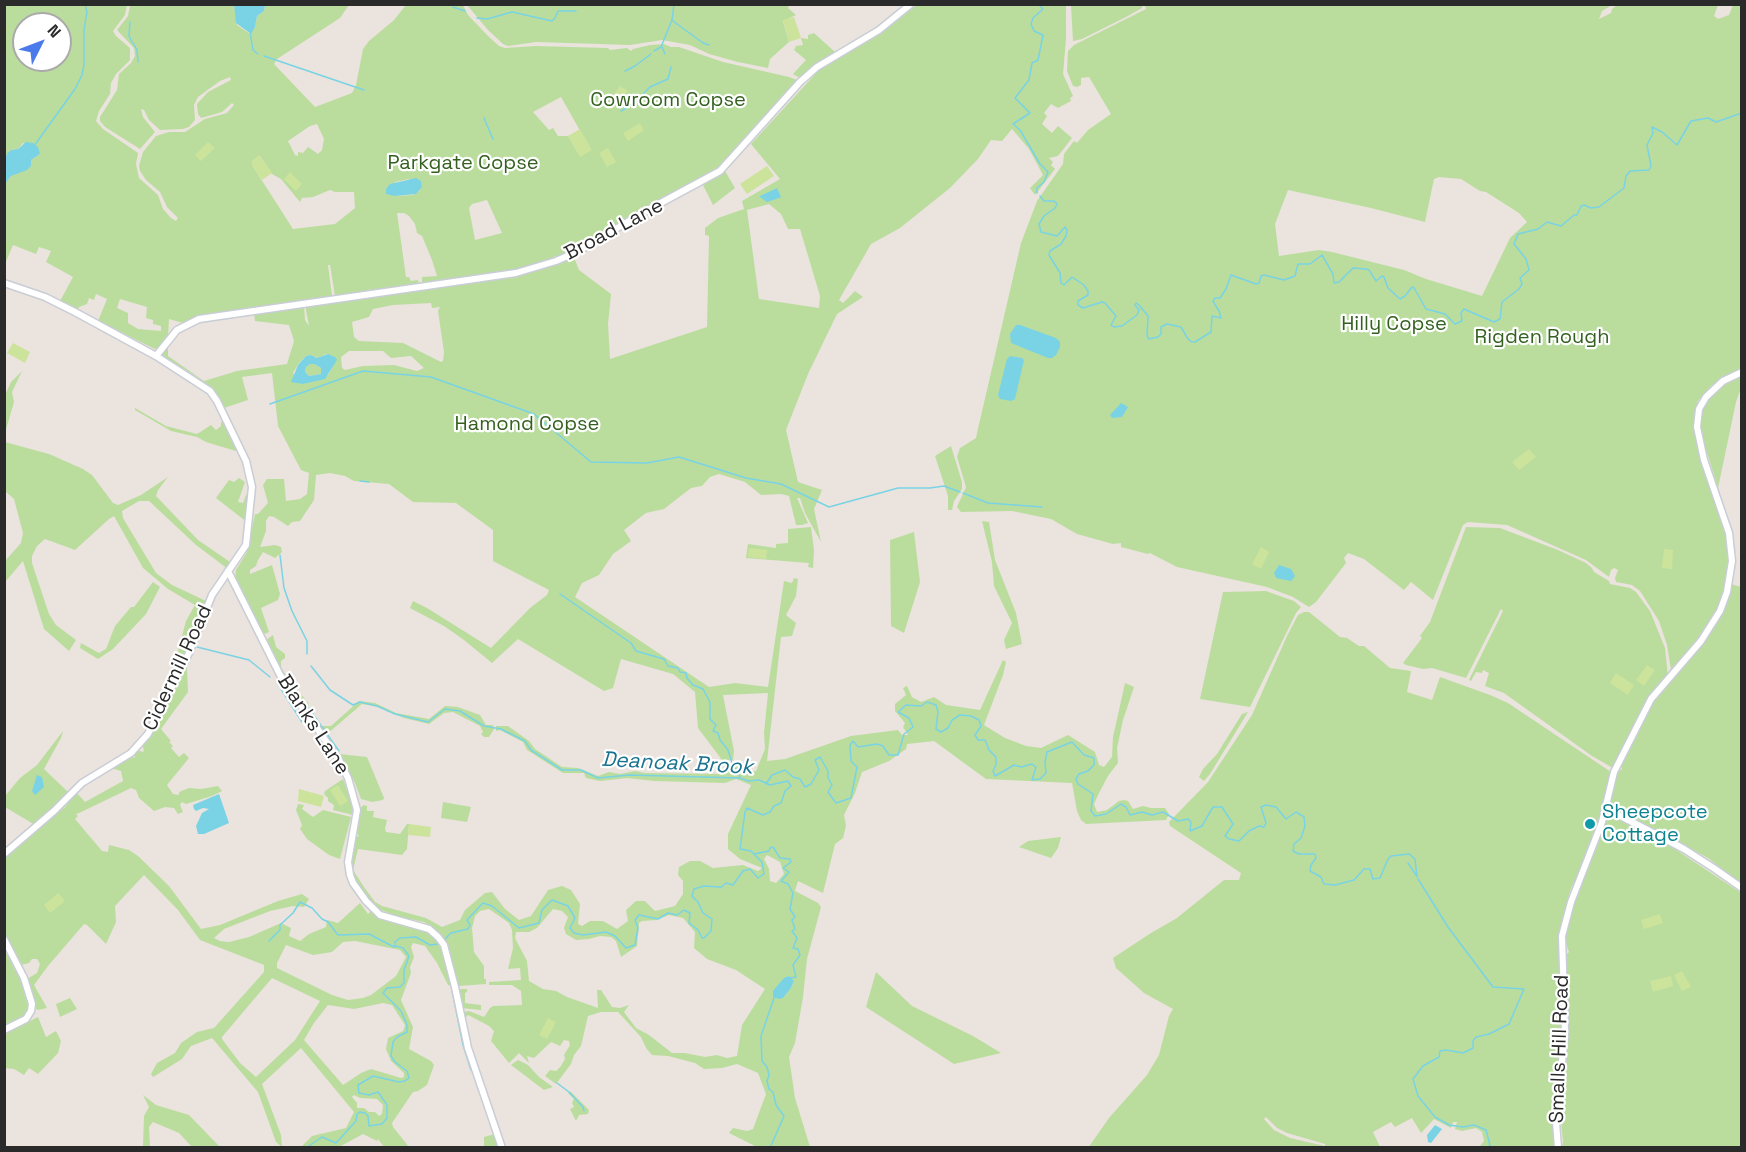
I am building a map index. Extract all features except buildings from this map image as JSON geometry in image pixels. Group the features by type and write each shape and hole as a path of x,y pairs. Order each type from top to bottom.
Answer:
{"street":[{"name":"Broad Lane","path":"156,356 177,330 199,319 516,273 556,261 579,251 644,212 720,171 800,82 818,67 879,30 911,4"},
{"name":"Cidermill Road","path":"4,283 58,303 156,356 213,394 249,469 252,487 248,538 243,552 212,595 189,652 144,740 131,753 82,783 4,854"},
{"name":"Smalls Hill Road","path":"1558,1148 1556,1122 1565,1032 1562,936 1570,902 1599,833 1614,771 1648,705 1701,641 1720,611 1728,592 1732,547 1704,460 1697,427 1699,409 1706,397 1723,381 1742,372"},
{"name":"Blanks Lane","path":"228,571 280,675 339,760 352,788 357,818 348,862 353,883 380,915 395,921 422,926 434,933 442,943 455,987 468,1048 502,1148"},
{"path":"1605,808 1684,849 1742,888"},
{"path":"4,939 26,984 32,1004 31,1011 26,1018 4,1030"}],"green space":[{"path":"790,4 788,8 796,15 783,21 789,42 770,59 768,68 709,54 690,45 662,40 630,45 536,42 508,46 488,30 467,5"},
{"path":"5,5 127,5 125,15 113,31 130,48 130,60 116,74 111,83 110,94 99,111 96,121 103,129 138,153 136,164 139,178 158,195 163,209 176,221 178,218 167,207 160,192 146,180 140,171 143,152 156,136 169,132 185,132 205,119 227,113 234,105 232,103 222,112 201,118 197,104 208,92 231,80 230,77 220,81 198,97 194,105 195,120 189,127 183,129 160,130 141,109 143,117 155,132 140,149 105,127 100,117 117,90 119,74 135,56 134,48 117,30 128,16 130,5 234,5 237,25 250,34 255,27 257,16 264,11 265,5 349,5 340,18 277,59 274,64 315,107 352,93 356,85 363,49 394,20 406,5 463,5 468,15 487,35 499,46 505,48 536,46 608,48 610,50 627,48 631,51 650,45 664,44 723,62 797,80 725,164 706,177 704,175 701,177 702,181 687,185 687,188 675,193 672,192 672,196 667,198 662,197 663,200 656,204 651,202 652,206 645,210 640,207 641,212 621,222 620,219 618,220 619,224 605,235 601,232 601,235 587,245 557,258 555,256 552,260 512,271 422,283 422,277 437,276 432,260 422,236 417,233 415,224 409,216 397,213 406,277 409,277 411,281 418,280 419,284 372,291 370,289 367,292 335,296 330,265 328,265 332,296 196,318 183,323 169,319 168,337 159,348 155,349 98,321 107,299 96,294 94,300 89,298 87,304 79,307 78,311 60,301 73,277 46,262 51,251 39,247 36,254 13,245 5,264 5,184 11,176 31,166 31,160 40,154 23,143 18,149 7,153 5,160","holes":["561,97 591,150 580,156 568,136 558,136 553,128 549,130 533,112","317,124 324,139 322,150 318,154 308,147 303,153 298,152 298,156 295,155 288,141 310,126","260,156 272,174 281,179 300,202 302,198 313,197 330,190 354,192 355,208 335,224 293,229 252,165 252,161","409,179 422,184 419,191 413,195 395,196 395,182","487,200 502,233 475,240 469,208 472,204","120,299 147,307 146,318 153,320 153,324 161,326 161,331 138,329 128,323 128,313 117,308"]},
{"name":"Hamond Copse","path":"917,5 1066,5 1063,74 1073,96 1070,98 1071,101 1058,108 1051,104 1044,113 1047,116 1042,124 1052,133 1058,126 1072,138 1058,156 1049,158 1055,169 1035,195 1030,188 1043,175 1029,149 1012,129 1002,141 991,140 978,159 950,188 900,228 871,244 839,300 843,303 855,291 863,297 837,314 808,374 786,430 798,482 822,490 814,509 821,542 805,513 800,498 797,498 808,523 796,525 789,496 761,495 745,482 719,474 710,477 702,486 691,488 664,509 646,513 624,530 631,541 613,554 599,575 582,583 575,597 709,687 735,683 768,687 784,581 792,583 794,578 798,579 796,596 786,615 796,623 792,636 781,637 767,761 785,759 851,736 898,730 902,735 908,735 903,727 905,723 895,711 895,704 906,695 903,688 907,686 912,697 921,702 934,697 946,705 980,710 1003,660 1006,662 1003,675 984,725 1005,738 1026,746 1041,748 1068,735 1095,752 1099,765 1104,767 1112,757 1113,737 1125,683 1134,687 1117,748 1118,763 1108,776 1094,804 1097,812 1107,810 1124,800 1128,801 1133,809 1143,806 1165,808 1169,814 1166,820 1086,824 1081,820 1077,811 1072,783 986,779 934,741 907,744 906,749 889,761 862,772 844,815 846,826 843,838 835,844 823,893 798,881 795,891 818,903 821,907 807,959 795,1043 789,1057 795,1098 810,1147 757,1147 729,1133 733,1128 747,1131 753,1129 766,1094 758,1073 737,1064 704,1069 695,1063 668,1056 652,1055 641,1037 618,1012 601,1012 588,1016 581,1046 556,1084 545,1076 550,1070 556,1071 561,1066 570,1045 569,1041 564,1040 560,1046 551,1042 534,1058 527,1056 529,1063 519,1053 509,1063 491,1041 494,1031 468,1015 465,1018 464,1012 469,1011 484,1017 493,1006 522,1005 521,991 512,985 489,985 489,982 521,980 520,968 508,969 513,948 512,930 509,923 489,909 480,911 475,916 472,928 474,952 484,966 486,984 459,986 448,949 439,932 424,922 395,916 379,909 366,898 356,883 350,867 356,837 359,836 357,833 360,808 364,805 367,806 367,811 374,811 373,817 387,820 386,832 400,834 409,824 407,849 402,855 358,849 353,870 375,902 426,918 442,927 460,920 465,910 485,893 492,892 505,909 519,920 531,916 548,890 562,886 571,890 580,904 578,924 582,926 590,921 603,921 617,929 628,921 626,910 636,901 645,901 655,911 675,906 683,894 683,881 678,875 679,867 690,861 700,861 713,868 743,865 758,871 762,868 740,859 728,849 728,834 751,785 736,779 725,783 627,778 600,781 586,778 584,773 563,773 527,750 523,742 500,730 496,731 496,726 508,726 529,741 535,749 562,767 578,768 598,776 609,772 620,774 635,771 722,774 731,770 731,766 736,763 743,772 756,771 765,749 764,733 768,693 723,695 734,751 733,760 722,760 698,728 695,692 673,674 621,659 613,688 604,691 518,639 492,663 444,626 410,608 413,601 491,648 530,608 547,595 549,590 493,561 493,530 456,503 413,502 389,484 354,481 345,476 330,473 316,475 314,500 300,521 292,522 288,526 269,516 266,521 266,531 260,547 275,545 281,547 282,552 275,558 263,552 256,566 250,570 250,574 272,565 280,594 278,600 261,608 269,632 262,635 235,579 236,570 247,552 255,514 258,514 268,503 263,485 267,479 284,479 286,501 300,499 307,494 309,473 301,470 278,426 272,373 242,377 248,400 224,408 216,393 197,377 164,357 162,352 168,346 168,356 204,381 237,371 287,364 294,341 289,325 255,321 254,313 304,306 305,320 309,326 305,305 337,303 503,277 534,271 573,255 579,270 611,294 608,324 610,359 707,327 709,236 705,235 705,228 718,218 744,209 742,201 780,179 751,144 820,69 885,30","holes":["769,204 781,214 788,229 800,229 820,296 819,308 759,299 747,210","431,303 432,308 440,307 438,311 444,352 443,361 403,343 359,341 354,337 352,322 369,317 373,309 393,305","349,351 383,351 391,358 411,356 424,368 417,371 394,365 363,366 345,370 342,368 341,357","326,354 336,360 328,375 303,384 293,373 299,363 306,356 311,355 318,358","767,855 780,862 784,874 776,883 770,881 769,869 764,859","553,909 562,911 568,917 564,928 566,934 576,940 600,936 611,937 616,941 621,957 637,946 639,923 642,921 656,920 669,915 683,918 695,932 694,948 707,959 736,970 765,989 742,1025 737,1056 705,1057 672,1053 636,1028 624,1012 629,1005 620,1008 612,1007 601,990 597,990 598,1008 556,991 543,989 529,981 527,961 515,938 516,932 529,932 537,928","794,981 783,998 777,986 780,983"]},
{"path":"1071,5 1143,5 1142,8 1126,17 1082,39 1073,41"},
{"path":"1145,5 1612,5 1602,11 1599,19 1611,13 1617,5 1718,5 1714,16 1718,19 1729,15 1733,5 1741,5 1741,368 1712,385 1697,402 1700,404 1695,410 1696,422 1729,543 1729,568 1726,593 1708,628 1674,671 1671,670 1667,645 1659,621 1640,591 1632,585 1616,582 1618,570 1614,568 1611,570 1609,577 1586,560 1507,525 1468,522 1463,525 1433,600 1411,582 1404,590 1364,559 1348,553 1344,558 1346,563 1316,602 1309,607 1293,597 1267,587 1177,567 1150,553 1121,547 1121,543 1113,544 1077,534 1051,519 1012,511 961,512 957,507 966,487 957,457 960,448 976,438 1021,243 1037,201 1063,164 1064,154 1074,141 1077,143 1088,130 1111,114 1089,77 1081,78 1081,85 1073,86 1067,71 1068,51 1074,45 1146,9","holes":["1439,177 1461,179 1519,213 1527,222 1510,238 1482,296 1404,270 1332,252 1319,250 1279,256 1275,224 1288,190 1425,222 1434,179"]},
{"path":"794,17 801,38 789,42 783,20"},
{"path":"814,33 835,52 800,78 793,74 806,60 794,50 796,46 803,45 801,38 808,39 808,35"},
{"path":"620,86 628,91 617,105 610,99"},
{"path":"640,123 644,130 628,141 623,133"},
{"path":"580,129 592,150 580,157 568,136"},
{"path":"208,142 215,148 201,161 195,155"},
{"path":"608,148 616,162 607,167 599,153"},
{"path":"259,155 272,173 262,180 252,165 252,161"},
{"path":"767,166 774,176 747,194 740,184"},
{"path":"725,171 735,188 713,205 703,185"},
{"path":"290,172 302,184 296,191 284,179"},
{"path":"13,343 30,352 25,363 7,353"},
{"path":"310,364 321,368 321,374 309,376 305,372 306,367"},
{"path":"22,371 12,392 14,402 5,433 5,395 11,382"},
{"path":"1741,374 1741,388 1718,488 1700,430 1703,405 1716,389"},
{"path":"135,408 166,426 197,434 211,425 216,430 224,420 239,452 197,437 171,431"},
{"path":"5,442 49,454 83,469 92,475 113,503 118,505 141,495 168,477 156,496 198,540 233,564 228,569 196,545 149,501 139,501 122,511 123,518 156,573 172,585 206,601 202,614 207,617 196,643 168,690 164,690 186,621 195,605 168,589 143,568 114,516 75,550 45,539 37,546 32,556 32,563 49,614 56,625 76,640 69,651 44,629 23,561 5,582 5,561 21,543 23,533 14,499 5,491"},
{"path":"951,446 962,489 954,501 952,510 948,510 948,496 935,456"},
{"path":"1529,449 1536,457 1519,470 1512,462"},
{"path":"239,478 245,482 238,502 243,503 248,495 248,523 216,498 229,480 234,482"},
{"path":"982,521 989,522 995,560 1016,613 1022,644 1006,649 1004,640 1012,623 994,586 992,562"},
{"path":"811,527 814,550 813,568 808,567 809,563 746,558 748,544 776,548 776,544 788,543 788,529"},
{"path":"1466,527 1500,528 1558,550 1586,563 1610,584 1630,588 1636,592 1650,611 1665,648 1668,677 1654,694 1613,768 1592,756 1504,693 1485,686 1489,673 1483,670 1482,673 1476,672 1471,681 1469,680 1503,611 1501,609 1466,678 1432,668 1423,669 1403,663 1422,638 1420,636 1430,622"},
{"path":"914,532 920,582 904,633 891,626 890,540"},
{"path":"1261,547 1269,552 1261,569 1252,564"},
{"path":"749,548 767,550 766,559 748,557"},
{"path":"1664,549 1673,550 1672,569 1662,568"},
{"path":"153,582 160,587 146,614 113,649 98,659 80,648 81,643 99,653 106,649 115,626 131,607 134,607"},
{"path":"1731,584 1741,587 1741,884 1708,858 1609,805 1615,774 1618,770 1622,770 1621,765 1643,717 1657,696 1714,627 1721,615"},
{"path":"1266,591 1294,601 1301,607 1250,707 1200,699 1223,592"},
{"path":"1309,612 1340,637 1364,646 1390,668 1411,671 1407,692 1432,700 1440,677 1490,695 1508,703 1611,772 1596,834 1570,891 1562,921 1560,948 1562,1020 1557,1085 1554,1092 1555,1147 1479,1147 1484,1141 1482,1132 1476,1128 1462,1131 1455,1129 1457,1122 1453,1122 1451,1128 1434,1119 1421,1133 1412,1118 1395,1127 1391,1122 1373,1132 1380,1147 1088,1148 1109,1118 1147,1075 1159,1055 1173,1009 1144,993 1116,968 1113,958 1177,918 1224,880 1239,880 1241,873 1170,826 1169,822 1208,782 1252,715 1298,615","holes":["1266,1117 1277,1128 1325,1144 1325,1146 1290,1138 1274,1130 1264,1119"]},
{"path":"273,635 276,647 285,654 281,667 305,699 303,701 285,680 266,640"},
{"path":"1647,665 1655,670 1644,686 1636,680"},
{"path":"185,666 188,692 161,729 171,741 169,742 173,746 171,748 179,757 184,753 189,758 167,785 173,794 179,795 179,792 189,788 201,789 218,786 222,791 186,804 182,802 180,805 183,812 178,814 174,808 165,807 154,811 139,798 136,790 131,788 76,814 78,816 75,819 102,851 108,852 109,845 129,850 138,856 169,886 201,929 220,925 278,901 302,894 309,899 304,907 293,906 270,911 224,929 214,938 229,942 249,937 281,923 291,928 289,936 300,941 309,934 326,927 327,920 338,923 360,903 368,914 371,911 384,919 420,927 433,935 442,948 453,986 448,985 425,946 413,943 411,947 414,957 410,967 411,973 401,1000 413,1027 409,1049 434,1065 427,1085 413,1092 392,1123 409,1147 384,1147 378,1139 377,1141 363,1134 339,1147 301,1147 312,1136 346,1128 354,1112 301,1048 262,1084 281,1135 282,1147 276,1142 258,1092 212,1038 191,1046 182,1059 153,1077 151,1074 157,1063 175,1053 181,1043 197,1032 214,1028 264,972 264,965 200,940 178,910 144,875 115,906 116,922 106,944 84,924 48,966 34,985 47,1008 38,1010 35,1008 27,979 37,973 40,964 37,959 32,959 29,963 21,965 5,933 4,858 65,807 76,792 85,802 123,781 121,771 111,768 131,756 135,758 134,753 137,750 143,752 142,745","holes":["355,941 400,950 406,957 396,976 371,995 348,1000 332,995 277,968 277,963 286,945 313,955 332,952 343,942","272,978 320,1001 295,1040 256,1077 240,1063 222,1037","383,1003 392,1005 405,1025 403,1031 388,1038 386,1049 391,1061 404,1073 404,1077 371,1069 343,1085 304,1040 328,1005 354,1009","354,1095 360,1098 377,1099 383,1105 382,1114 379,1116 375,1112 357,1108 357,1103 352,1097"]},
{"path":"1616,673 1634,685 1628,695 1610,683"},
{"path":"308,701 309,708 322,726 331,726 359,701 375,703 396,713 429,719 445,706 458,707 480,715 486,725 493,725 494,729 489,737 484,737 480,726 453,712 444,713 429,724 404,718 379,707 362,704 327,734 333,744 331,744 304,707"},
{"path":"1248,712 1204,781 1199,777 1203,769 1217,754 1242,714"},
{"path":"63,731 44,769 68,792 35,825 5,807 5,796 20,778 37,765"},
{"path":"339,754 367,757 383,800 372,802 361,799"},
{"path":"343,779 351,800 353,815 333,810 334,805 324,794"},
{"path":"338,785 348,801 340,806 330,790"},
{"path":"299,789 324,796 321,807 298,801"},
{"path":"443,802 471,807 467,822 441,818"},
{"path":"298,804 304,805 302,809 313,817 323,810 351,817 340,859 329,855 307,839 300,829 302,825 296,810"},
{"path":"1608,813 1669,845 1741,893 1741,1147 1562,1148 1561,1122 1568,1032 1566,955 1569,952 1566,934 1573,900 1597,847"},
{"path":"409,824 431,827 430,837 408,835"},
{"path":"1061,837 1058,848 1051,858 1019,847 1028,841"},
{"path":"58,893 65,901 50,913 44,905"},
{"path":"1660,914 1663,923 1644,929 1641,920"},
{"path":"8,953 20,978 29,1008 24,1017 5,1027 4,955"},
{"path":"1682,971 1691,987 1682,991 1674,975"},
{"path":"876,972 912,1006 973,1036 1001,1053 954,1064 866,1007"},
{"path":"1671,976 1673,986 1653,992 1650,981"},
{"path":"467,989 465,1003 481,1005 481,1010 461,1008 458,991"},
{"path":"70,998 77,1009 60,1017 56,1004"},
{"path":"38,1017 46,1037 56,1031 61,1041 58,1053 38,1074 29,1068 24,1075 14,1069 5,1068 4,1034"},
{"path":"548,1018 556,1022 547,1039 539,1035"},
{"path":"518,1060 528,1065 553,1087 544,1090 511,1065"},
{"path":"571,1092 589,1110 588,1114 579,1115 576,1121 570,1109 574,1107 572,1103 574,1099 568,1093"},
{"path":"143,1095 156,1105 189,1115 220,1147 192,1147 179,1133 153,1122 149,1127 150,1147 143,1147 144,1116 149,1107"},
{"path":"495,1134 500,1147 484,1147 484,1137"}],"water":[{"path":"234,5 265,5 264,11 257,16 251,34 236,23"},
{"path":"26,142 38,147 40,154 31,160 31,166 27,170 11,176 5,184 7,153 18,149"},
{"path":"416,178 421,181 422,187 416,194 395,196 386,194 386,189 390,184"},
{"path":"777,188 781,197 767,202 760,197 760,196"},
{"path":"1016,325 1056,338 1060,342 1060,347 1056,355 1048,358 1011,343 1010,334"},
{"path":"328,354 337,360 325,379 303,384 291,382 298,365 306,356 311,355 317,358","holes":["314,364 321,368 321,374 309,376 305,372 306,367"]},
{"path":"1010,356 1024,360 1015,399 1011,401 1000,399 998,395 1007,359"},
{"path":"1121,403 1128,407 1122,417 1112,418 1110,415"},
{"path":"1279,565 1291,569 1295,576 1291,581 1276,578 1274,573"},
{"path":"37,775 42,777 44,787 35,795 32,791"},
{"path":"219,794 229,823 204,834 198,834 196,826 202,813 209,809 203,808 196,811 193,805"},
{"path":"789,976 794,981 791,988 783,998 773,997 773,991 784,978"},
{"path":"1435,1125 1442,1129 1431,1143 1428,1142 1427,1135"}],"waterway":[{"path":"34,146 75,89 82,75 87,12 85,4"},
{"path":"654,51 661,47 672,20 674,4"},
{"path":"1037,193 1037,188 1044,182 1048,172 1040,164 1020,130 1013,124 1030,113 1015,98 1029,80 1032,63 1038,60 1043,35 1034,31 1031,24 1033,18 1043,9 1038,4"},
{"path":"453,7 465,11"},
{"path":"477,18 487,19 512,12 552,21 558,11 576,11"},
{"path":"673,21 709,45"},
{"path":"130,22 129,36 132,42"},
{"path":"250,32 253,50 258,54"},
{"path":"133,43 137,50 138,62"},
{"path":"662,47 665,54"},
{"path":"625,71 651,54"},
{"path":"264,56 364,90"},
{"path":"621,111 632,105 650,87 668,79 671,67"},
{"path":"1040,196 1044,201 1054,201 1057,204 1039,224 1041,232 1057,236 1065,227 1067,230 1061,244 1050,251 1049,255 1060,273 1061,283 1064,285 1072,277 1084,285 1088,295 1078,301 1078,305 1083,308 1105,303 1116,316 1111,325 1114,327 1122,326 1137,315 1139,310 1136,303 1148,316 1147,336 1149,339 1158,337 1161,334 1161,327 1167,324 1181,327 1188,339 1195,342 1211,332 1212,316 1221,318 1213,301 1215,298 1220,298 1231,275 1256,284 1264,275 1284,280 1295,276 1298,264 1310,264 1322,255 1333,274 1334,283 1339,282 1353,268 1366,269 1376,281 1384,277 1388,288 1400,299 1412,287 1414,288 1426,309 1445,314 1455,324 1462,321 1461,313 1464,309 1494,322 1500,319 1502,302 1519,289 1522,284 1520,278 1529,270 1526,259 1514,244 1518,234 1538,229 1547,222 1561,226 1577,215 1581,206 1599,207 1624,188 1626,176 1630,171 1649,170 1651,166 1647,145 1653,133 1652,127 1677,145 1691,121 1708,118 1716,122 1742,113"},
{"path":"484,118 493,139"},
{"path":"270,404 363,371 431,377 534,414 591,462 647,463 679,457 746,478 781,484 829,507 898,488 944,486 960,492"},
{"path":"360,481 369,482"},
{"path":"963,493 988,503 1042,507"},
{"path":"280,555 284,588 292,611 307,641 307,654"},
{"path":"560,594 631,643 636,651 664,659 668,666 686,673 693,685 703,689 710,702 710,719 716,725 713,731 718,733 720,740 728,750 733,766 740,777"},
{"path":"197,647 249,660 270,677"},
{"name":"Deanoak Brook","path":"311,666 330,690 353,705 360,702 428,722 445,709 460,711 484,726 501,729 525,741 531,750 562,770 581,770 598,778 629,775 740,778 748,781 759,780 770,785 788,781 791,786 785,791 781,803 774,806 770,812 763,815 747,808 745,812 740,849 751,851 762,862 764,874 758,878 750,869 743,871 733,885 726,883 720,888 704,886 694,889 692,896 703,913 712,919 711,931 704,938 689,923 690,913 684,910 677,915 668,913 658,919 639,915 635,920 638,928 635,945 626,948 615,936 606,932 583,935 574,933 570,928 575,918 568,906 552,900 542,910 539,923 519,928 492,906 483,903 467,920 470,925 468,929 451,933 443,941"},
{"path":"276,681 302,722"},
{"name":"Deanoak Brook","path":"766,784 772,775 785,770 793,777 800,779 805,787 811,784 819,770 815,760 820,757 828,771 828,778 832,785 828,792 836,803 851,798 857,767 851,761 850,745 853,741 858,747 877,744 883,746 889,755 898,755 904,734 913,727 909,718 898,712 906,705 921,706 927,702 936,705 938,712 936,729 941,732 960,715 971,716 979,720 981,726 975,735 978,740 985,740 989,750 996,757 993,771 995,776 1014,765 1021,767 1032,764 1036,767 1032,780 1040,779 1046,773 1047,752 1072,742 1084,755 1094,758 1094,765 1088,771 1079,774 1076,779 1078,784 1093,794 1091,811 1095,816 1106,814 1121,804 1126,807 1130,815 1142,812 1152,815 1163,812 1178,821 1188,819 1191,822 1190,831 1202,826 1213,807 1222,807 1233,824 1225,836 1239,841 1249,831 1259,826 1264,827 1266,823 1261,807 1266,805 1276,807 1286,819 1296,812 1304,817 1305,826 1301,838 1294,844 1293,851 1299,854 1315,854 1316,858 1310,871 1321,877 1324,884 1335,885 1354,880 1364,869 1370,869 1373,879 1380,878 1391,856 1409,854 1415,859 1417,877"},
{"path":"308,707 339,751"},
{"path":"754,854 769,851 773,847 780,858 790,859 791,862 783,868 789,872 781,881 788,884 793,893 790,909 795,917 792,920 795,929 792,931 797,938 793,948 798,949 800,955 793,965 796,977 790,978"},
{"name":"Deanoak Brook","path":"1408,863 1416,875"},
{"name":"Deanoak Brook","path":"1418,879 1448,927 1493,987 1524,989 1509,1024 1489,1034 1476,1037 1473,1041 1473,1048 1463,1053 1440,1051 1439,1057 1423,1066 1413,1079 1418,1096 1435,1117 1449,1125 1463,1127 1474,1125 1486,1130 1490,1145 1487,1148"},
{"path":"269,941 300,902 312,908 328,922 338,935 369,934 394,947 403,948 409,956 404,970 404,983 400,987 387,988 383,993 401,1011 407,1025 407,1032 393,1042 391,1056 407,1071 409,1078 399,1082 373,1076 358,1085 359,1093 369,1095 378,1092 387,1105 387,1118 382,1124 369,1126 368,1116 360,1112 357,1114 356,1121 336,1143 322,1137 306,1148"},
{"path":"395,945 400,938 416,937 430,945 439,944"},
{"path":"448,974 451,986"},
{"path":"452,990 463,1045 471,1070"},
{"path":"770,1148 784,1116 776,1105 773,1092 769,1089 767,1081 769,1075 762,1061 761,1036 774,998"},
{"path":"557,1083 569,1092 584,1111"},
{"name":"Deanoak Brook","path":"1613,1148 1618,1148"}],"place":[{"name":"Sheepcote Cottage","path":"1590,824"}],"park label":[{"name":"Cowroom Copse","path":"668,101"},
{"name":"Parkgate Copse","path":"463,164"},
{"name":"Hilly Copse","path":"1394,325"},
{"name":"Rigden Rough","path":"1542,338"}]}
